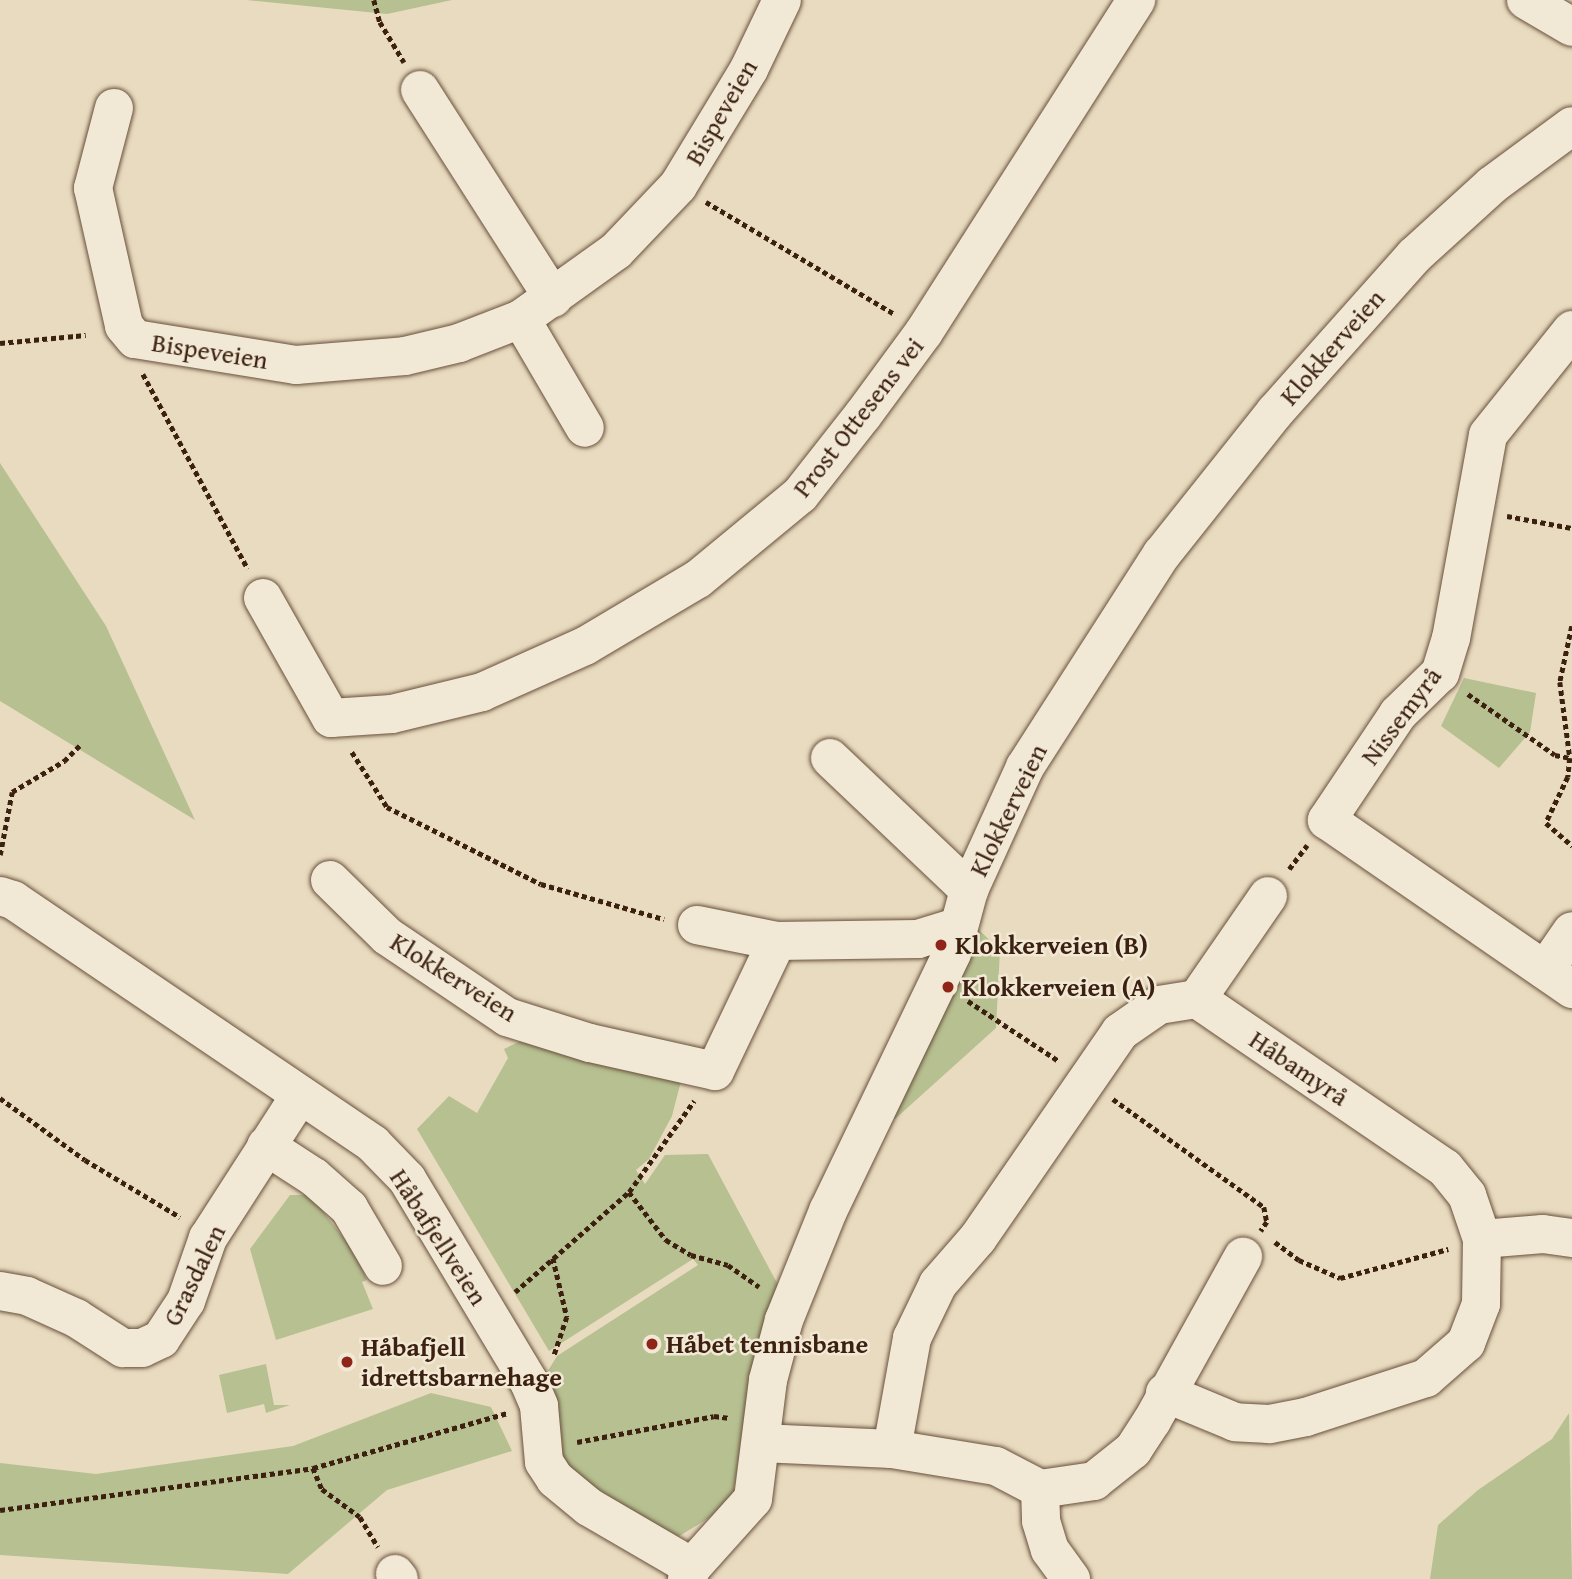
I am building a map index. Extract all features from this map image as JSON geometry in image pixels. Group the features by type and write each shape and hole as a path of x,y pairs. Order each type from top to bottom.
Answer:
{"street":[{"name":"Bispeveien","path":"114,108 93,188 124,326 135,339 296,365 405,356 459,343 521,319 616,251 678,186 749,68 782,0"},
{"name":"Prost Ottesens vei","path":"331,718 391,713 482,692 521,678 585,646 698,579 800,495 924,332 1136,0"},
{"path":"1526,0 1572,27"},
{"path":"420,90 553,298"},
{"name":"Klokkerveien","path":"957,927 969,890 1025,767 1163,554 1275,412 1414,256 1492,184 1572,126"},
{"path":"521,319 585,428"},
{"name":"Nissemyrå","path":"1327,820 1398,714 1440,673 1451,638 1471,509 1488,435 1572,330"},
{"path":"263,598 331,718"},
{"path":"830,758 969,890"},
{"path":"1327,820 1559,979 1572,931"},
{"name":"Klokkerveien","path":"330,880 387,936 507,1017 590,1042 715,1071"},
{"name":"Håbafjellveien","path":"0,896 239,1051 299,1097 373,1144 407,1179 489,1314 535,1409 544,1462 555,1479 589,1507 690,1573 753,1499 750,1431 768,1380 784,1320 828,1211 952,953 957,927"},
{"path":"892,1449 912,1338 938,1284 978,1238 1084,1079 1120,1032 1160,1005 1197,999 1268,896"},
{"path":"697,925 777,941 918,939 957,927"},
{"path":"715,1071 777,941"},
{"name":"Håbamyrå","path":"1165,1392 1235,1422 1269,1423 1306,1417 1426,1378 1466,1343 1481,1304 1482,1239 1467,1195 1445,1168 1197,999"},
{"name":"Grasdalen","path":"0,1291 27,1296 76,1318 123,1348 142,1348 161,1339 175,1323 208,1238 299,1097"},
{"path":"267,1146 314,1177 349,1209 383,1266"},
{"path":"1482,1239 1543,1234 1572,1238"},
{"path":"750,1431 892,1449 996,1466 1040,1489 1094,1482 1133,1450 1243,1256"},
{"path":"1040,1489 1041,1521 1050,1550 1071,1579"}],"path":[{"path":"374,0 380,22 420,90"},
{"path":"678,186 924,332"},
{"path":"0,343 86,335"},
{"path":"135,339 137,362 148,386 263,598"},
{"path":"1471,509 1572,528"},
{"path":"1572,626 1560,682 1570,758 1568,777 1546,823 1572,846"},
{"path":"1440,673 1555,755 1570,758"},
{"path":"331,718 387,807 541,884 635,914 697,925"},
{"path":"0,855 12,792 64,761 80,745"},
{"path":"1268,896 1327,820"},
{"path":"938,982 1084,1079 1264,1207 1272,1240 1299,1260 1340,1278 1482,1239"},
{"path":"489,1314 629,1192 715,1071"},
{"path":"0,1098 85,1160 178,1215 208,1238"},
{"path":"629,1192 666,1240 691,1255 728,1265 753,1278 784,1320"},
{"path":"1243,1256 1266,1222"},
{"path":"535,1409 567,1317 553,1258"},
{"path":"0,1510 313,1468 535,1409 589,1443 713,1416 750,1431"},
{"path":"313,1468 321,1489 360,1517 397,1577"}],"green space":[{"path":"246,0 452,0 387,14"},
{"path":"0,463 106,626 195,820 0,701"},
{"path":"1464,678 1536,693 1530,732 1499,768 1441,726"},
{"path":"978,929 1000,950 996,1028 895,1119 887,1114"},
{"path":"527,1038 682,1077 672,1116 649,1159 636,1170 645,1184 665,1155 708,1154 784,1296 742,1439 733,1496 709,1518 671,1541 608,1505 559,1459 543,1379 557,1356 698,1265 693,1259 549,1351 417,1129 449,1096 477,1113 508,1058 504,1049"},
{"path":"290,1195 310,1195 353,1250 367,1280 362,1282 373,1309 276,1340 250,1249"},
{"path":"266,1364 274,1405 290,1405 266,1413 264,1404 227,1413 219,1375"},
{"path":"431,1393 491,1407 512,1451 387,1490 288,1574 0,1555 0,1463 96,1474 293,1446"},
{"path":"1569,1413 1572,1579 1430,1579 1438,1525 1478,1490 1552,1439"}],"place":[{"name":"Klokkerveien (B)","path":"941,945"},
{"name":"Klokkerveien (A)","path":"948,987"},
{"name":"Håbet tennisbane","path":"652,1344"},
{"name":"Håbafjell idrettsbarnehage","path":"347,1362"}]}
